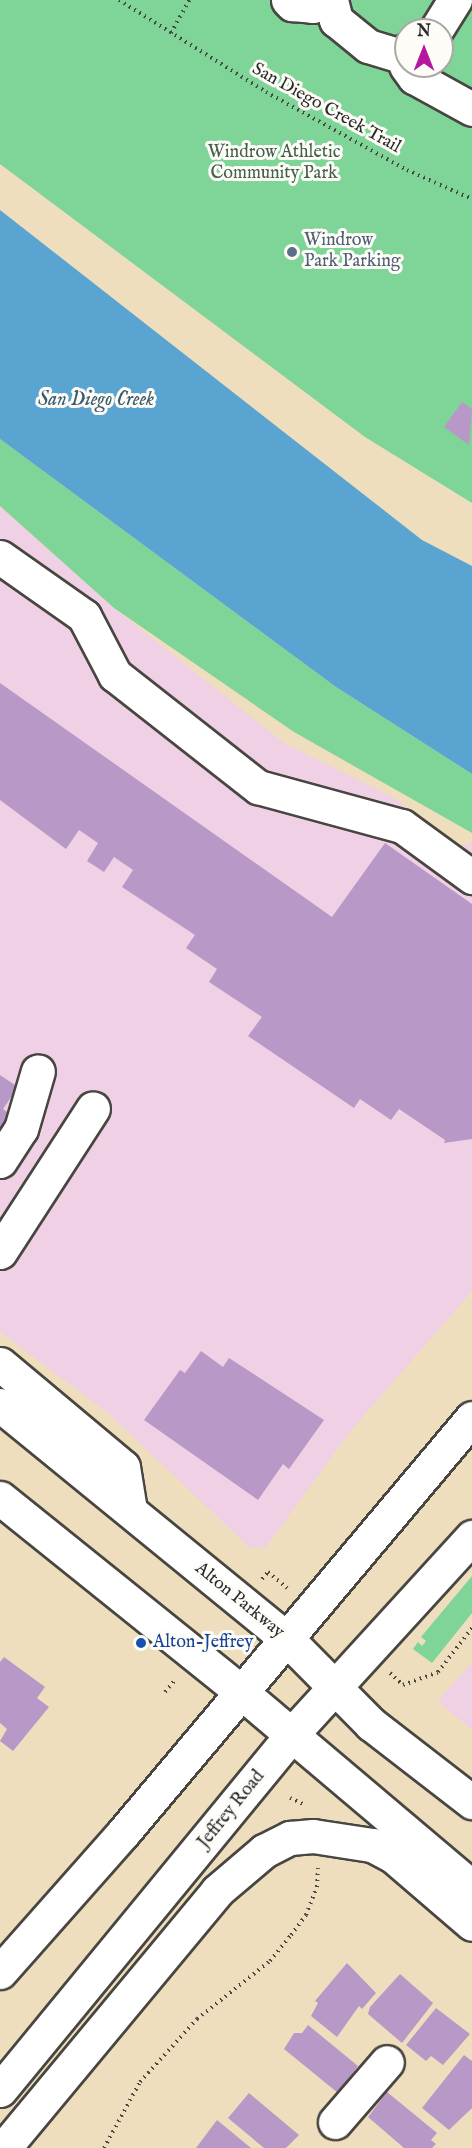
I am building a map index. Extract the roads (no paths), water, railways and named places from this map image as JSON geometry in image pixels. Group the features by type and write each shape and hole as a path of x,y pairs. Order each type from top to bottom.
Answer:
{"main road":[{"path":"288,0 292,4 313,6 331,0 336,20 368,46 394,55"},
{"path":"444,18 455,0"},
{"path":"416,78 472,109"},
{"path":"0,557 84,616 116,675 258,787 402,826 472,877"},
{"path":"0,1161 21,1129 38,1071"},
{"path":"0,1252 93,1108"},
{"path":"0,1364 123,1467 130,1510"},
{"name":"Alton Parkway","path":"0,1405 286,1639 372,1724 472,1802"},
{"path":"0,1972 241,1692 472,1418"},
{"path":"0,1498 292,1734 472,1887"},
{"name":"Jeffrey Road","path":"0,2090 292,1734 472,1537"},
{"path":"4,2148 218,1891 256,1857 290,1838 324,1837 372,1845 393,1856 472,1924"},
{"path":"335,2122 387,2062"}],"water":[{"name":"San Diego Creek","path":"0,210 422,540 472,566 472,774 336,687 0,439"}],"place":[{"name":"Windrow Park Parking","path":"292,252"},
{"name":"Alton-Jeffrey","path":"141,1643"}],"park label":[{"name":"Windrow Athletic Community Park","path":"274,164"}]}
